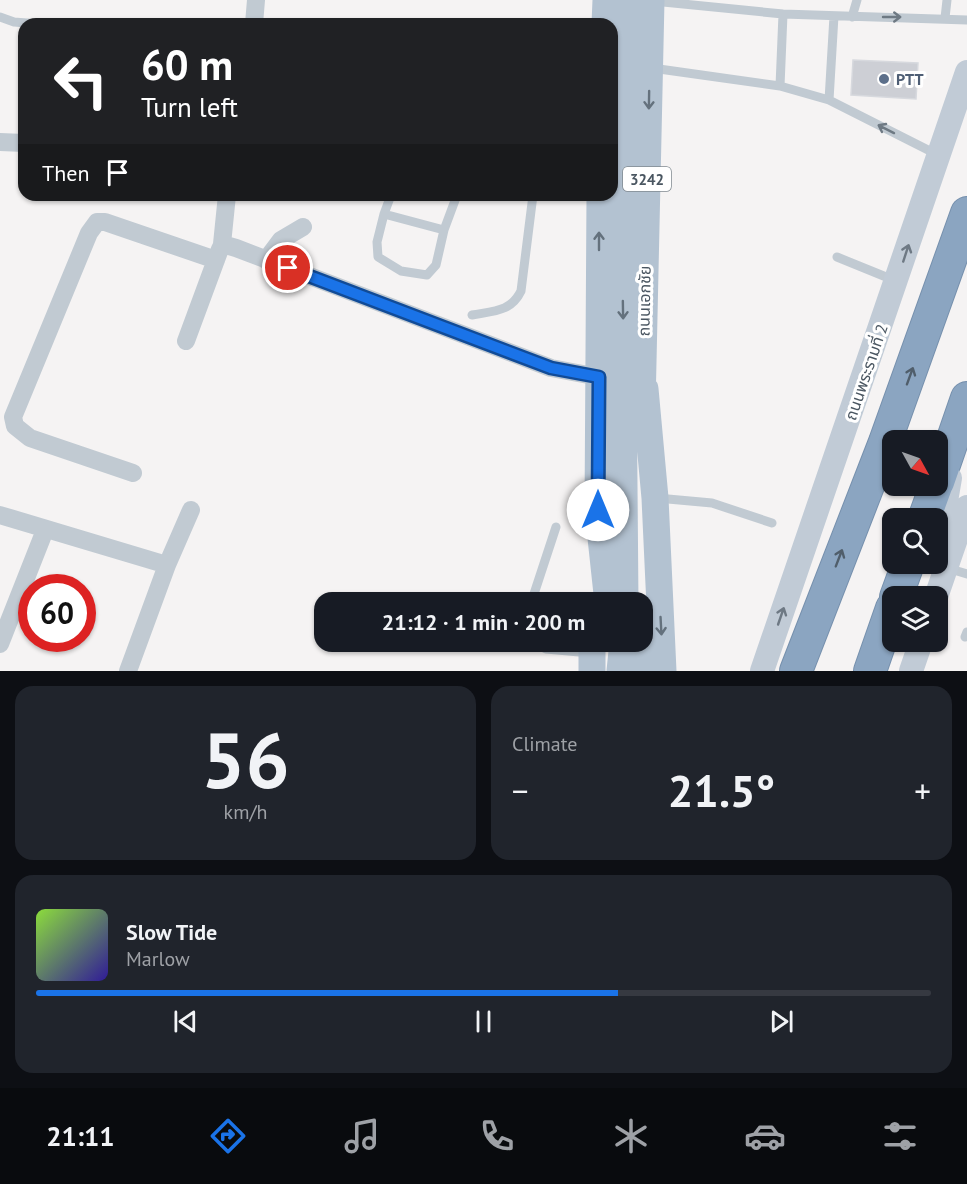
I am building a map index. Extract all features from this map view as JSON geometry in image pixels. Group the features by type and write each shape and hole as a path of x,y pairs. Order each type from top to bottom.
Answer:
{"highway":[{"path":"796,671 885,442 967,213"},
{"path":"948,453 964,407"},
{"path":"870,671 882,637"}],"main road":[{"path":"605,18 606,0"},
{"path":"625,592 622,252 632,0"},
{"name":"ถนนเอกชัย","path":"641,592 643,358 651,0"},
{"name":"ถนนพระรามที่ 2","path":"762,671 967,72"},
{"name":"3242","path":"598,592 600,201"},
{"path":"643,358 655,498 663,671"},
{"path":"948,546 964,407"},
{"path":"948,558 967,507"},
{"path":"597,652 615,671"},
{"path":"620,671 622,652"},
{"path":"641,652 642,671"},
{"path":"911,671 918,652"}],"street":[{"path":"254,18 256,0"},
{"path":"0,142 18,143"},
{"path":"186,340 219,252 226,201"},
{"path":"133,473 30,438 15,426 13,417 89,233 97,222 105,222 219,252 266,260 551,368 599,377"},
{"path":"266,260 281,240 303,227"},
{"path":"128,671 167,565 191,510"},
{"path":"0,515 167,565"},
{"path":"0,644 45,530"}],"lane":[{"path":"651,0 783,14 967,20"},
{"path":"852,17 857,0"},
{"path":"945,18 947,0"},
{"path":"780,86 783,14"},
{"path":"829,100 834,16"},
{"path":"0,17 18,22"},
{"path":"650,68 780,86 829,100 938,155"},
{"path":"389,201 376,252 384,261 401,271 427,275 432,272 455,201"},
{"path":"472,315 504,310 516,301 521,291 532,201"},
{"path":"384,214 444,230"},
{"path":"837,257 897,282"},
{"path":"655,498 712,503 772,523"},
{"path":"534,592 556,527"}],"building":[{"name":"PTT","path":"853,60 918,63 916,99 851,95"}],"place":[{"name":"PTT","path":"884,79"}],"route":[{"path":"288,268 551,368 599,377 598,510"}]}
